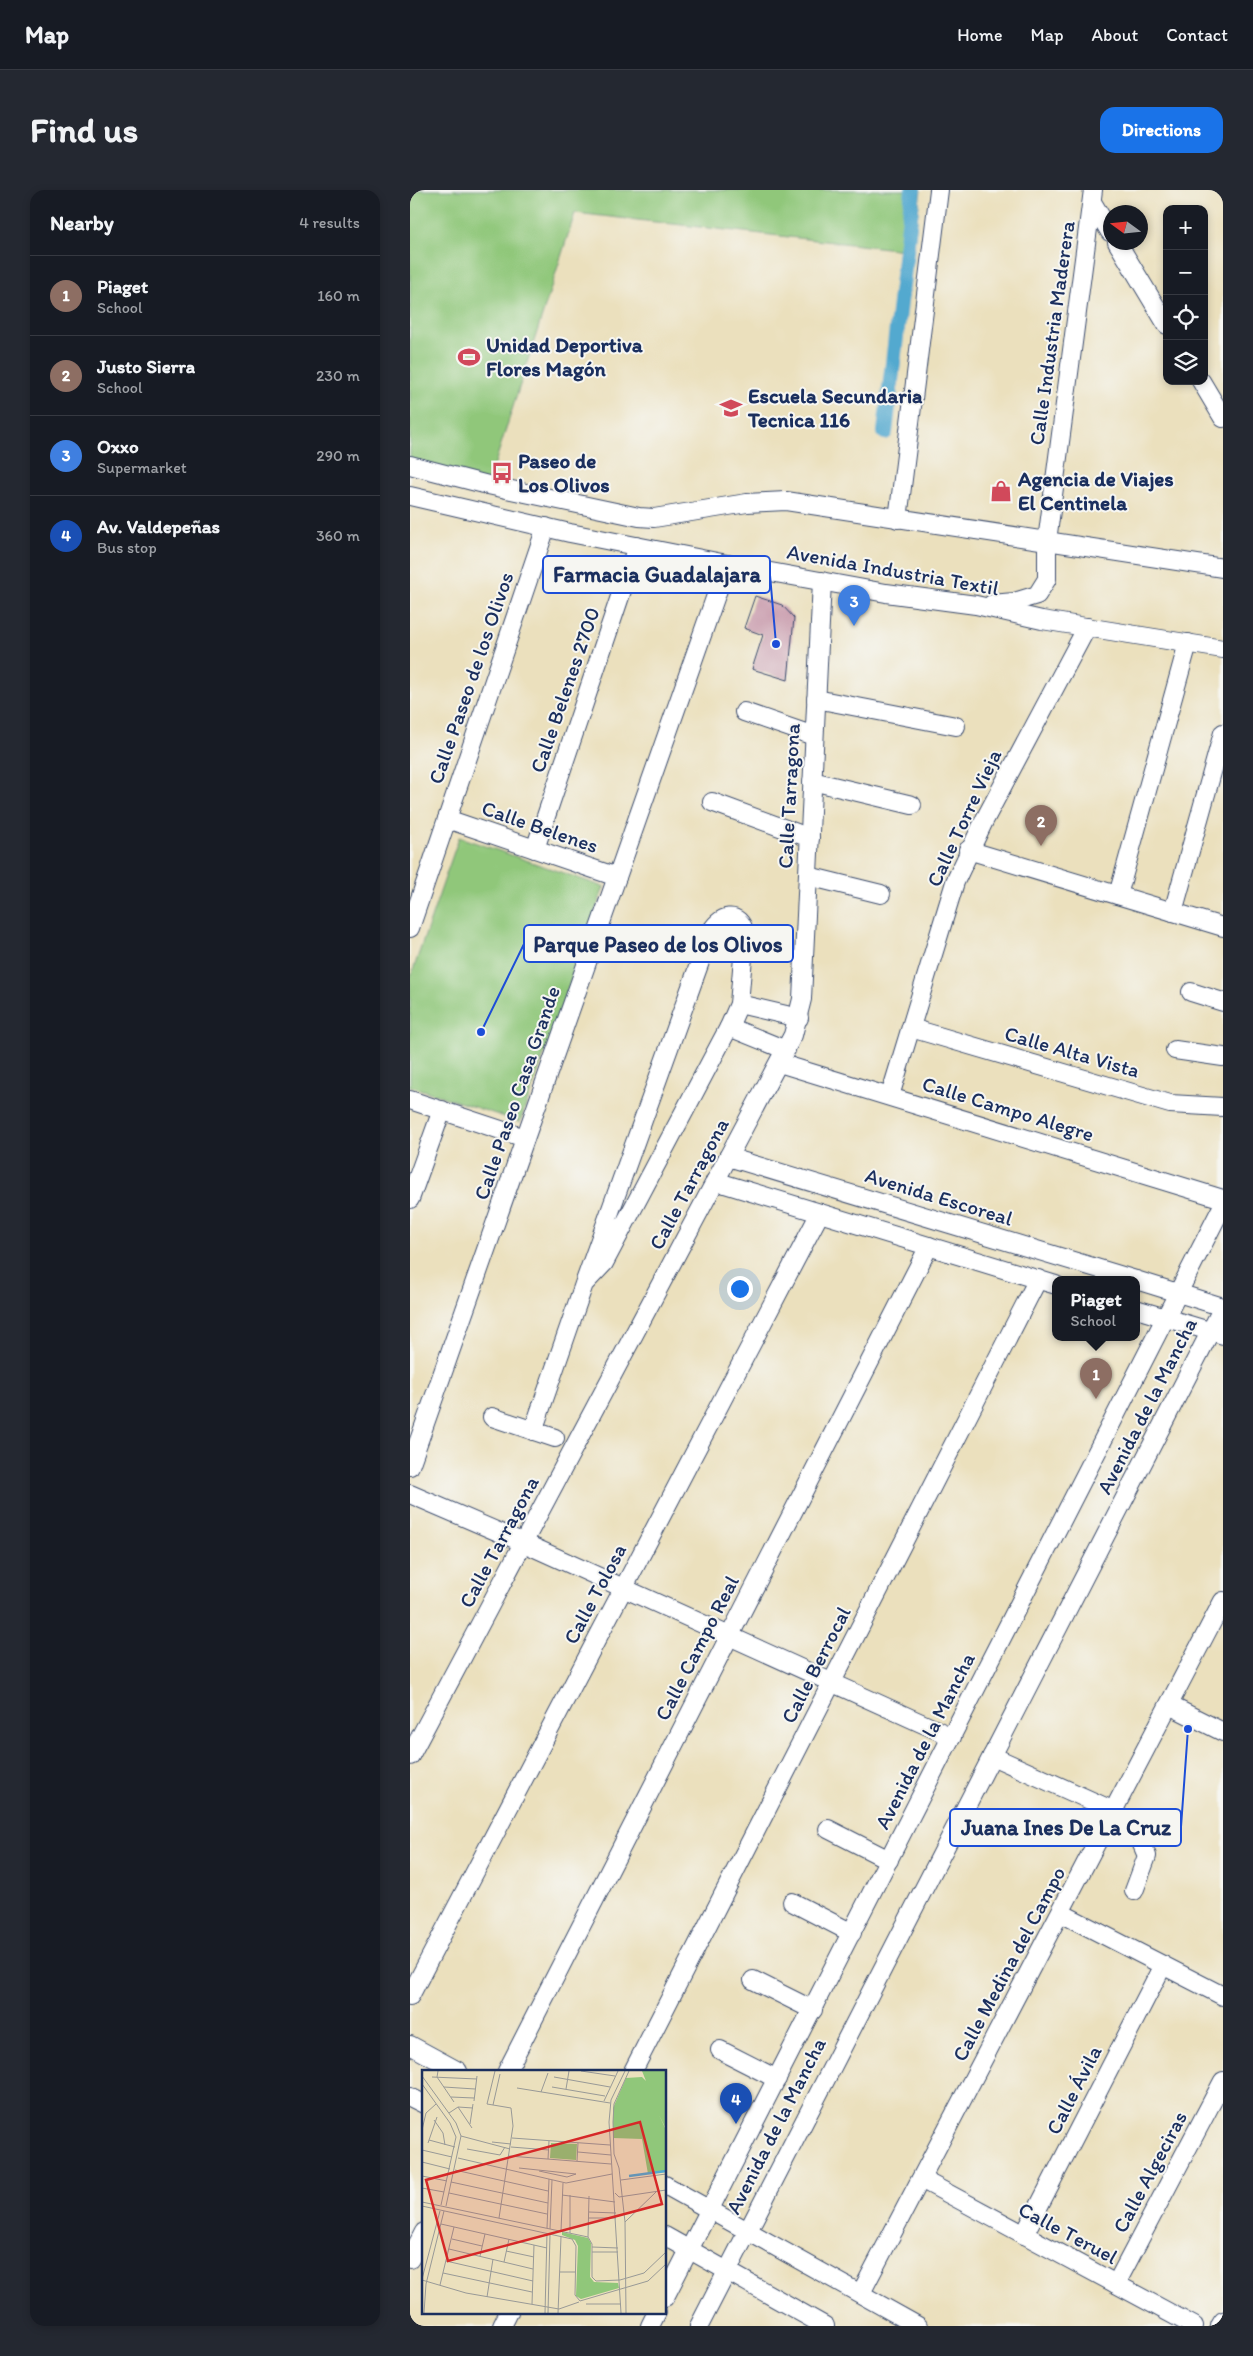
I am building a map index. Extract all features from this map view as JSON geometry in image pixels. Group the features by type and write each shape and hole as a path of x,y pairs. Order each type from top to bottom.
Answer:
{"street":[{"path":"898,519 939,190"},
{"path":"1093,196 1103,217"},
{"name":"Calle Industria Maderera","path":"976,605 1014,602 1038,595 1047,578 1047,541 1093,196"},
{"path":"1122,250 1163,319"},
{"path":"1202,385 1223,418"},
{"path":"410,465 488,485 639,518 654,518 747,503 786,501 1223,568"},
{"name":"Avenida Industria Textil","path":"410,496 546,528 726,564 976,605 1042,620 1223,649"},
{"path":"570,533 575,518 583,506"},
{"name":"Calle Paseo de los Olivos","path":"410,928 546,528"},
{"name":"Calle Belenes 2700","path":"535,849 638,546"},
{"name":"Calle Paseo Casa Grande","path":"410,1466 726,564"},
{"name":"Calle Tarragona","path":"410,1756 715,1181 783,1057 799,1018 802,999 822,581"},
{"name":"Calle Torre Vieja","path":"890,1096 955,882 968,850 1087,627"},
{"path":"1118,895 1188,643"},
{"path":"816,699 956,726"},
{"path":"744,712 814,736"},
{"path":"1173,912 1223,733"},
{"path":"812,781 912,805"},
{"path":"712,802 810,838"},
{"name":"Calle Belenes","path":"447,819 617,877"},
{"path":"968,850 1223,927"},
{"path":"808,876 881,894"},
{"path":"533,1431 584,1284 710,934 717,922 726,918 737,920 741,923 745,934 739,1004 729,1027 604,1263 584,1284"},
{"path":"1191,992 1223,1002"},
{"path":"739,1004 799,1018"},
{"name":"Calle Campo Alegre","path":"729,1027 783,1057 890,1096 1223,1199"},
{"name":"Calle Alta Vista","path":"911,1028 1170,1104 1221,1102"},
{"path":"1175,1050 1223,1057"},
{"path":"410,1100 525,1138"},
{"path":"410,1199 442,1110"},
{"name":"Avenida Escoreal","path":"728,1157 1123,1276"},
{"path":"715,1181 1052,1284"},
{"path":"619,1187 628,1195 640,1196"},
{"name":"Avenida de la Mancha","path":"666,2295 1223,1205"},
{"name":"Calle Tolosa","path":"410,1996 820,1213"},
{"name":"Calle Campo Real","path":"508,2070 929,1246"},
{"name":"Calle Berrocal","path":"634,2070 1038,1279"},
{"name":"Avenida Escoreal","path":"1140,1281 1223,1307"},
{"name":"Avenida de la Mancha","path":"699,2326 992,1756 1217,1334 1223,1307"},
{"path":"1140,1310 1217,1334"},
{"path":"492,1417 555,1438"},
{"path":"410,1494 524,1543 952,1737"},
{"name":"Calle Medina del Campo","path":"861,2293 922,2180 1223,1601"},
{"path":"1169,1705 1223,1732"},
{"path":"992,1756 1114,1811 1141,1842 1147,1856 1134,1891"},
{"path":"828,1829 889,1860"},
{"path":"792,1902 852,1933"},
{"path":"1061,1912 1223,1996"},
{"name":"Calle Ávila","path":"1024,2235 1163,1965"},
{"path":"753,1980 813,2010"},
{"path":"410,2044 456,2070"},
{"path":"720,2050 777,2079"},
{"name":"Calle Algeciras","path":"1116,2284 1223,2081"},
{"path":"410,2096 422,2103"},
{"name":"Calle Teruel","path":"922,2180 1194,2326"},
{"path":"666,2186 918,2326"},
{"path":"410,2259 422,2236"},
{"path":"666,2237 825,2326"},
{"path":"502,2326 508,2314"},
{"path":"650,2326 656,2314"},
{"path":"1220,2326 1223,2321"}],"green space":[{"name":"Unidad Deportiva Flores Magón","path":"410,190 921,190 913,251 575,213 488,485 410,463"},
{"path":"459,837 604,887 520,1122 410,1086 410,979"}],"building":[{"path":"755,596 782,605 794,618 788,680 752,669 763,635 744,628"}],"waterway":[{"path":"885,432 913,190"}],"place":[{"name":"Unidad Deportiva Flores Magón","path":"469,357"},
{"name":"Escuela Secundaria Tecnica 116","path":"731,408"},
{"name":"Paseo de Los Olivos","path":"502,473"},
{"name":"Agencia de Viajes El Centinela","path":"1001,491"},
{"name":"Oxxo","path":"854,626"},
{"name":"Farmacia Guadalajara","path":"776,644"},
{"name":"Justo Sierra","path":"1041,846"},
{"name":"Parque Paseo de los Olivos","path":"481,1032"},
{"name":"Piaget","path":"1096,1399"},
{"name":"Juana Ines De La Cruz","path":"1188,1729"},
{"name":"Av. Valdepeñas","path":"736,2124"}]}
